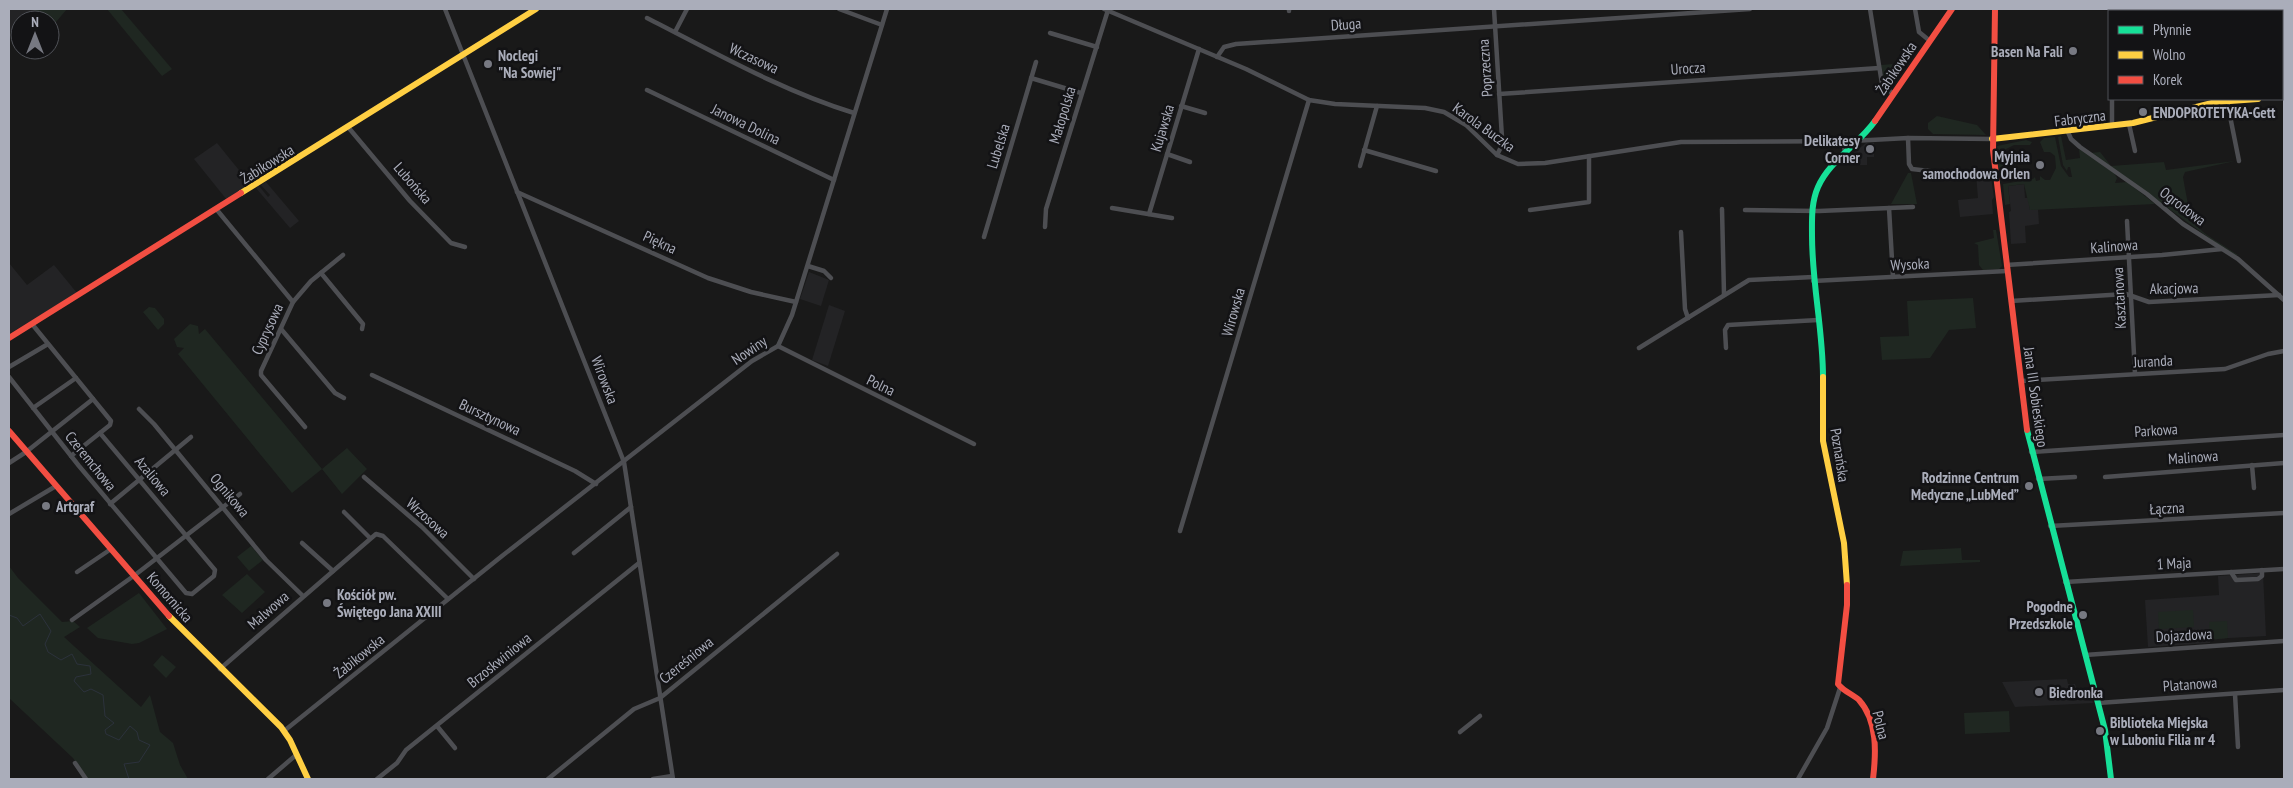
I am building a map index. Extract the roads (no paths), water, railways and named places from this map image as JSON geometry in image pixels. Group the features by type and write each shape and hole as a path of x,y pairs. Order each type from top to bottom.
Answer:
{"street":[{"name":"Wirowska","path":"445,9 624,462 672,778"},
{"name":"Żabikowska","path":"9,338 217,210 536,9"},
{"path":"675,32 687,9"},
{"path":"839,9 882,26"},
{"name":"Nowiny","path":"502,556 752,361 778,346 789,325 888,9"},
{"name":"Karola Buczka","path":"1107,9 1309,100 1331,104 1430,109 1451,115 1469,128 1497,155 1510,162 1527,165 1681,142 1860,141 1908,138 1992,139"},
{"name":"Małopolska","path":"1046,227 1046,209 1097,47 1107,9"},
{"name":"Poprzeczna","path":"1494,9 1502,145 1497,155"},
{"name":"Długa","path":"1217,57 1224,47 1236,44 1494,27 1679,11 1750,9"},
{"path":"1870,9 1883,85 1893,94"},
{"path":"1915,9 1919,32 1930,41"},
{"name":"Żabikowska","path":"1860,141 1952,9"},
{"name":"Jana III Sobieskiego","path":"1995,9 1992,139 2030,452 2098,703 2108,746 2111,779"},
{"name":"Wczasowa","path":"647,18 799,93 854,113"},
{"path":"1050,33 1097,47"},
{"name":"Kujawska","path":"1149,214 1199,49"},
{"name":"Lubelska","path":"984,237 1036,62"},
{"name":"Urocza","path":"1499,94 1880,68"},
{"path":"1031,78 1081,93"},
{"name":"Janowa Dolina","path":"646,90 834,180"},
{"name":"Wirowska","path":"1180,531 1309,100"},
{"path":"2112,100 2112,126"},
{"name":"Fabryczna","path":"1992,139 2128,124 2212,101 2242,100"},
{"path":"2227,101 2239,161"},
{"path":"1181,106 1205,113"},
{"path":"1360,166 1378,106"},
{"path":"2128,124 2135,151"},
{"name":"Lubońska","path":"348,127 410,201 451,243 466,247"},
{"name":"Ogrodowa","path":"2068,132 2071,139 2080,147 2141,190 2184,224 2238,259 2284,300"},
{"path":"1908,138 1909,164 1912,169 1916,171 1938,172"},
{"path":"1838,141 1844,145 1845,154"},
{"name":"Poznańska","path":"1798,779 1827,728 1840,688 1838,682 1847,605 1847,569 1824,445 1823,360 1813,279 1812,211 1822,180 1845,154 1860,141"},
{"path":"1364,150 1436,171"},
{"path":"1167,154 1190,162"},
{"path":"1530,210 1590,202 1589,156"},
{"name":"Piękna","path":"518,192 708,278 751,292 796,302"},
{"path":"1745,210 1812,211 1913,207"},
{"path":"1112,208 1172,218"},
{"path":"1889,208 1893,277"},
{"path":"1722,209 1724,294"},
{"path":"217,210 293,302"},
{"name":"Kasztanowa","path":"2127,221 2135,374"},
{"path":"1681,232 1686,312 1688,318"},
{"name":"Kalinowa","path":"2007,268 2222,249"},
{"name":"Cyprysowa","path":"305,427 261,375 261,371 293,302 309,283 343,256"},
{"path":"808,266 824,271 832,278"},
{"name":"Wysoka","path":"1640,348 1724,294 1751,280 1893,277 2007,268"},
{"path":"321,273 363,324 362,330"},
{"name":"Akacjowa","path":"2011,301 2132,295 2147,302 2279,295"},
{"path":"1726,348 1724,330 1728,326 1818,320"},
{"path":"32,324 111,423 71,456"},
{"path":"281,329 335,393 344,398"},
{"path":"9,368 48,344"},
{"name":"Polna","path":"778,346 973,441"},
{"name":"Juranda","path":"2020,381 2225,369 2268,354 2284,351"},
{"name":"Bursztynowa","path":"372,375 575,470 596,484"},
{"name":"Czeremchowa","path":"9,378 156,559"},
{"path":"33,408 76,378"},
{"path":"9,463 26,452 93,399"},
{"name":"Ognikowa","path":"139,409 176,450 266,560 303,596"},
{"name":"Komornicka","path":"9,431 182,631 284,731 308,779"},
{"name":"Azaliowa","path":"100,433 216,572 214,576 193,593 186,594 156,559"},
{"name":"Parkowa","path":"2030,452 2284,435"},
{"path":"110,504 191,437"},
{"name":"Malinowa","path":"2105,477 2284,463"},
{"path":"2252,465 2254,488"},
{"name":"Wrzosowa","path":"364,477 422,527 474,579"},
{"path":"2038,479 2075,477"},
{"path":"9,514 56,486"},
{"path":"72,620 135,575 240,494"},
{"path":"574,553 631,507"},
{"path":"344,512 370,538 376,534 383,536 448,599"},
{"name":"Łączna","path":"2050,526 2284,513"},
{"name":"Malwowa","path":"220,669 370,538"},
{"path":"302,542 333,571"},
{"path":"77,572 111,549"},
{"name":"Czereśniowa","path":"548,779 634,709 660,698 837,554"},
{"name":"Żabikowska","path":"284,731 502,556"},
{"name":"Brzoskwiniowa","path":"377,779 397,763 404,751 639,564"},
{"name":"1 Maja","path":"2065,582 2284,569"},
{"path":"2231,572 2233,577 2238,580 2257,579 2262,576 2262,570"},
{"name":"Dojazdowa","path":"2085,654 2284,641"},
{"name":"Polna","path":"1840,688 1859,700 1868,717 1874,743 1873,779"},
{"name":"Platanowa","path":"2098,703 2284,690"},
{"path":"2235,694 2238,746"},
{"path":"1460,732 1480,716"},
{"path":"437,726 455,748"},
{"path":"268,779 296,755"},
{"path":"75,763 86,779"},
{"path":"653,779 672,778"}],"waterway":[{"path":"9,615 17,618 23,626 40,614 51,631 45,644 48,652 61,660 72,654 77,664 90,666 91,674 76,677 74,681 84,692 91,689 103,695 105,716 114,723 105,730 106,734 119,740 130,726 137,732 139,740 150,745 139,762 124,764 129,779"}],"place":[{"name":"Basen Na Fali","path":"2073,51"},
{"name":"Noclegi \"Na Sowiej\"","path":"488,64"},
{"name":"ENDOPROTETYKA-Gett","path":"2143,112"},
{"name":"Delikatesy Corner","path":"1870,149"},
{"name":"Myjnia samochodowa Orlen","path":"2040,165"},
{"name":"Rodzinne Centrum Medyczne „LubMed”","path":"2029,486"},
{"name":"Artgraf","path":"46,506"},
{"name":"Kościół pw. Świętego Jana XXIII","path":"327,603"},
{"name":"Pogodne Przedszkole","path":"2083,615"},
{"name":"Biedronka","path":"2039,692"},
{"name":"Biblioteka Miejska w Luboniu Filia nr 4","path":"2100,731"}]}
